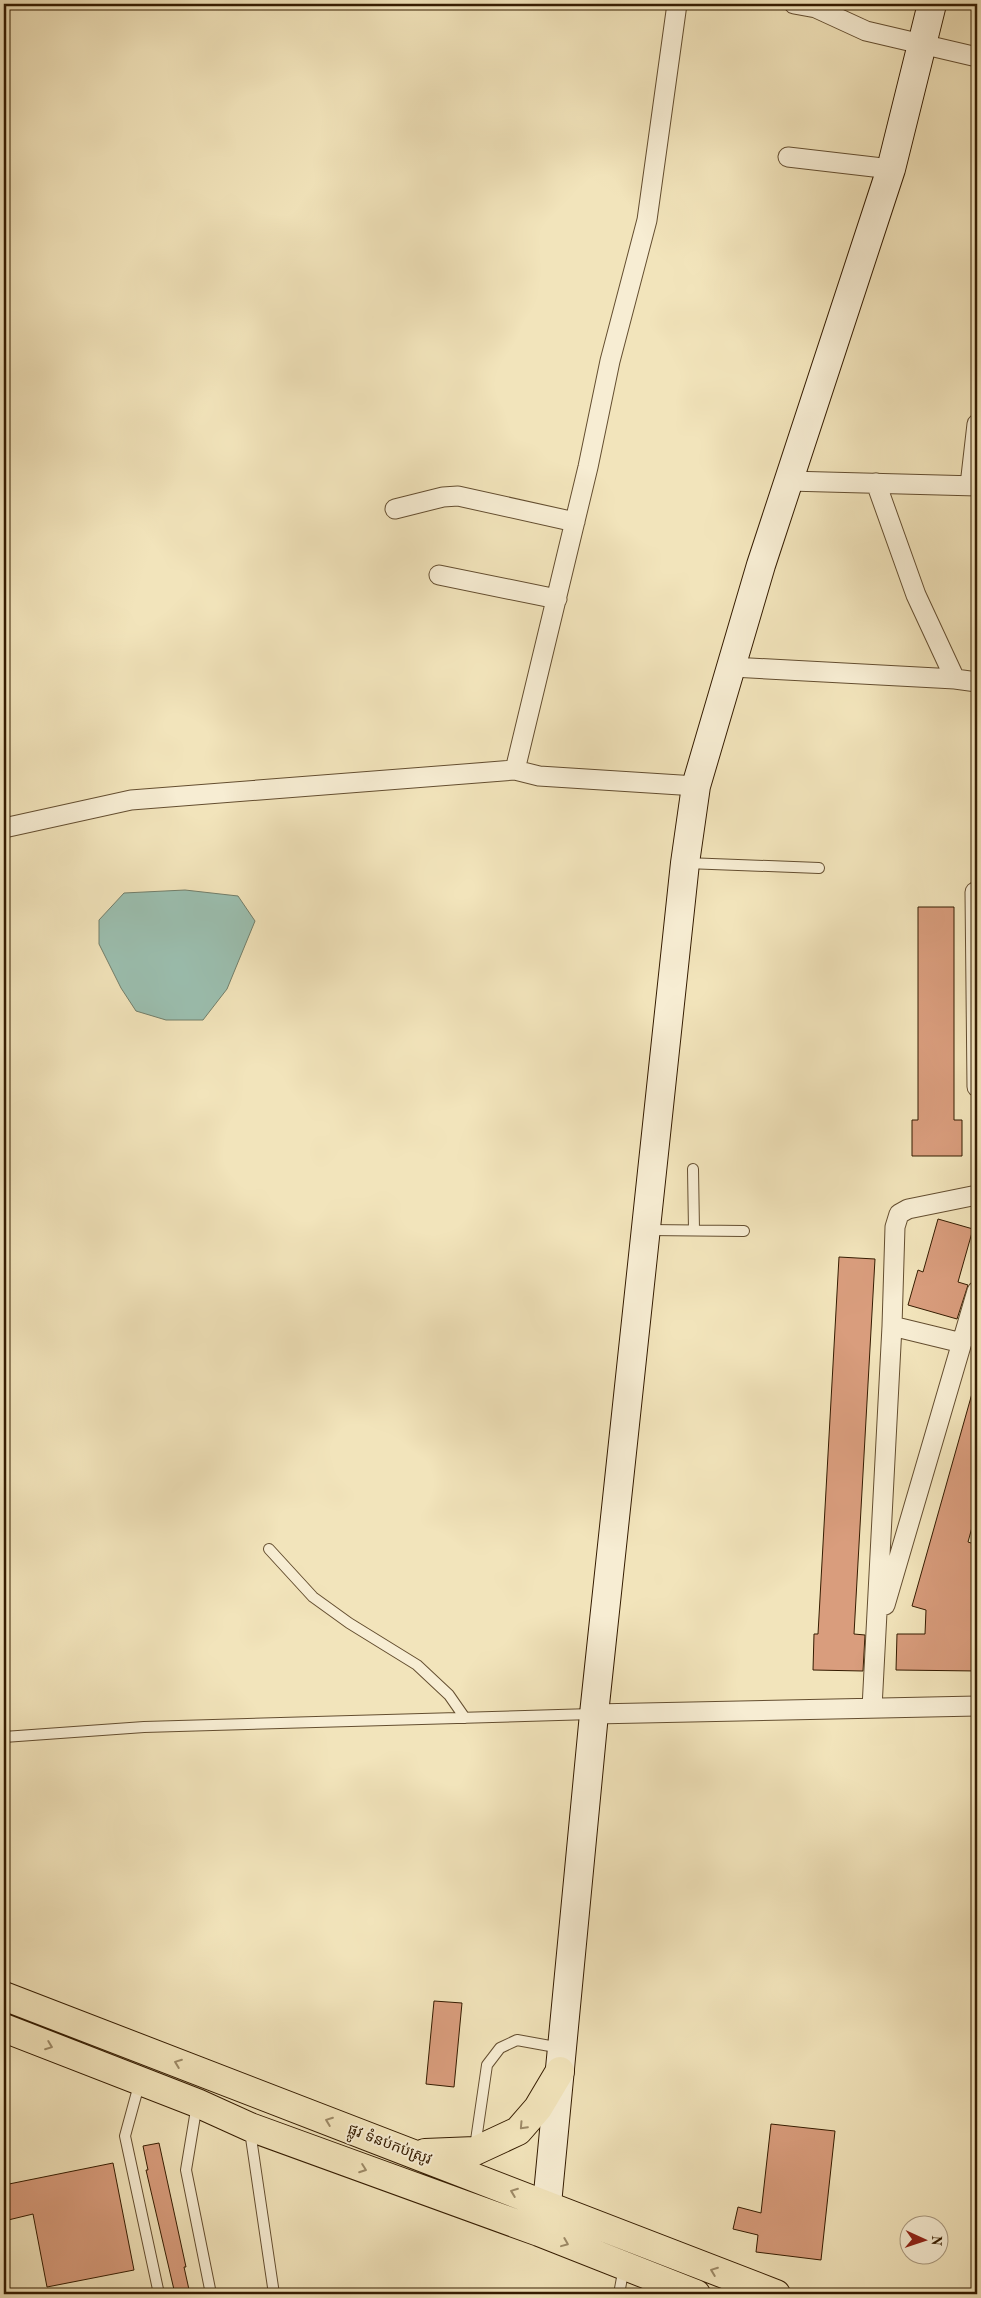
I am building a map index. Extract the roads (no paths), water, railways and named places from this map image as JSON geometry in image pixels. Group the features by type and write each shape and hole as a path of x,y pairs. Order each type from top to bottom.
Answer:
{"main road":[{"path":"539,2232 547,2204 594,1714 685,863 696,786 788,481 890,169 932,4"},
{"name":"ផ្លូវ ទំនប់កប់ស្រូវ","path":"4,1996 776,2294"},
{"name":"ផ្លូវ ទំនប់កប់ស្រូវ","path":"4,2028 197,2102 250,2127 539,2232 696,2294"},
{"path":"415,2154 475,2151 518,2131 538,2108 561,2060"}],"street":[{"path":"515,770 575,522 610,362 647,220 677,4"},
{"path":"794,4 816,8 866,31 977,57"},
{"path":"788,157 890,169"},
{"path":"788,481 973,485 977,424"},
{"path":"876,483 916,595 955,679"},
{"path":"395,509 443,496 458,496 575,522"},
{"path":"439,575 556,599"},
{"path":"732,667 955,679 977,682"},
{"path":"4,828 131,800 515,770 539,776 696,786"},
{"path":"975,892 977,1087"},
{"path":"872,1708 898,1214 908,1209 977,1195"},
{"path":"876,1636 977,1291"},
{"path":"892,1326 962,1343"},
{"path":"594,1714 977,1706"}],"lane":[{"path":"685,863 819,868"},
{"path":"693,1169 694,1230"},
{"path":"647,1230 744,1231"},
{"path":"268,1549 313,1597 350,1623 417,1665 449,1695 465,1718"},
{"path":"4,1738 144,1727 594,1714"},
{"path":"475,2151 487,2065 500,2048 517,2040 561,2060"},
{"path":"140,2081 125,2136 159,2294"},
{"path":"197,2102 186,2170 211,2294"},
{"path":"250,2127 274,2294"},
{"path":"620,2294 624,2266"}]}
